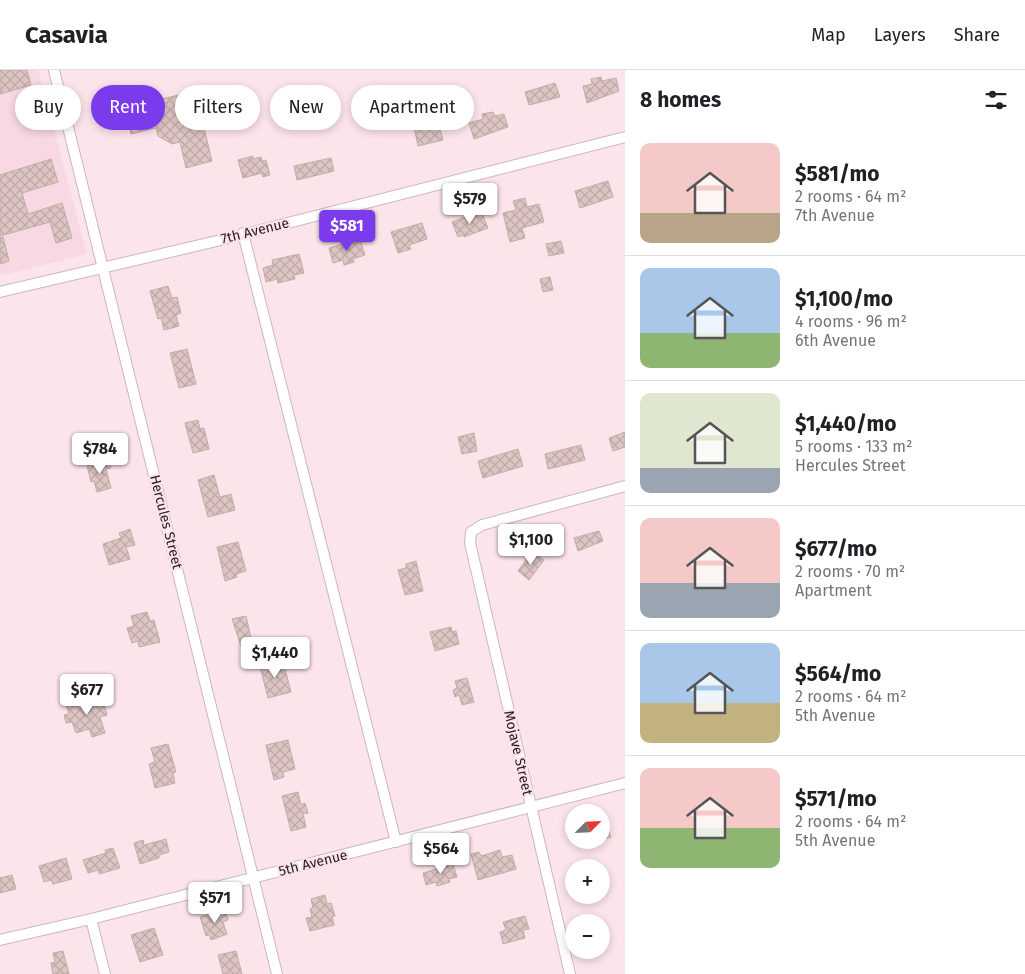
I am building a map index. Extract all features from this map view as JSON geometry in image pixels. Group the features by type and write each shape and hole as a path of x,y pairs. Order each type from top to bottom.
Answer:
{"street":[{"name":"Hercules Street","path":"54,70 278,974"},
{"name":"7th Avenue","path":"0,292 243,234 625,137"},
{"path":"243,234 396,842"},
{"name":"Mojave Street","path":"570,974 470,543 471,532 482,525 625,486"},
{"name":"5th Avenue","path":"0,940 92,919 625,783"},
{"path":"92,919 105,974"}],"shaded area":[{"path":"0,70 38,70 42,85 15,85 15,130 54,130 87,254 0,276"}],"building":[{"path":"0,70 27,70 31,85 15,85 15,90 0,94"},
{"path":"601,77 602,81 616,78 619,91 587,103 583,86 592,84 591,79"},
{"path":"555,83 560,97 529,105 525,92"},
{"path":"175,96 175,130 204,130 212,161 186,168 180,142 172,144 158,136 156,130 165,130 165,98"},
{"path":"493,112 495,116 504,114 508,127 474,139 471,130 474,130 474,122 483,119 482,114"},
{"path":"130,130 148,130 131,134"},
{"path":"415,130 440,130 443,140 418,146"},
{"path":"253,156 253,159 261,157 262,161 266,160 270,175 263,177 262,173 243,178 238,160"},
{"path":"331,158 334,171 297,180 294,166"},
{"path":"51,159 58,182 22,193 28,214 62,203 72,238 56,243 50,222 0,236 0,175"},
{"path":"608,181 613,197 580,208 575,191"},
{"path":"525,198 527,207 539,204 544,222 522,228 525,238 510,242 503,213 516,210 513,201"},
{"path":"481,211 488,228 464,237 463,235 458,237 452,222"},
{"path":"422,223 427,239 409,245 411,249 398,253 391,232"},
{"path":"3,237 9,261 0,264 0,238"},
{"path":"360,239 365,255 353,259 354,262 344,265 343,260 333,263 329,248"},
{"path":"561,241 564,253 549,256 546,244"},
{"path":"299,254 304,273 294,275 295,279 278,283 277,279 266,282 263,268 273,265 272,260"},
{"path":"550,277 553,290 543,292 540,279"},
{"path":"168,286 172,298 177,297 181,313 176,315 179,326 164,330 161,318 158,319 150,291"},
{"path":"187,349 196,384 179,388 170,353"},
{"path":"198,420 200,429 204,428 209,449 193,453 185,423"},
{"path":"625,432 625,447 613,451 609,438"},
{"path":"474,433 477,451 462,454 458,437"},
{"path":"581,445 585,460 548,469 545,454"},
{"path":"518,449 523,466 483,478 478,461"},
{"path":"109,460 111,468 106,469 111,488 97,492 94,481 91,482 87,466"},
{"path":"214,475 220,497 231,494 235,510 208,517 198,480"},
{"path":"130,529 135,545 126,547 130,559 109,565 103,544 121,538 119,533"},
{"path":"599,531 603,541 578,551 574,538"},
{"path":"238,542 246,571 236,574 237,577 225,581 217,547"},
{"path":"532,552 544,560 529,580 518,571"},
{"path":"416,561 423,591 405,595 398,570 406,568 406,564"},
{"path":"147,612 150,621 154,620 160,642 139,647 138,641 132,643 127,628 134,626 131,616"},
{"path":"246,616 253,647 242,649 232,619"},
{"path":"451,627 452,632 456,631 459,644 435,651 430,632"},
{"path":"270,661 271,664 283,661 291,692 268,698 259,663"},
{"path":"467,678 474,702 462,705 459,695 455,697 453,690 457,688 455,681"},
{"path":"95,696 97,703 103,701 107,715 100,717 105,733 92,737 89,729 76,733 72,722 66,723 64,715 69,714 66,704"},
{"path":"288,740 295,769 283,772 284,777 274,780 266,745"},
{"path":"168,744 176,772 173,773 175,783 155,788 149,764 155,762 151,748"},
{"path":"298,792 301,805 305,803 308,813 303,814 306,827 291,831 282,796"},
{"path":"166,839 169,852 159,855 159,858 140,864 134,843 143,840 144,845"},
{"path":"113,848 120,868 99,874 98,870 88,873 83,860 106,853 105,850"},
{"path":"500,850 502,857 512,855 516,869 478,880 471,854 479,852 481,856"},
{"path":"66,858 72,879 53,884 51,880 44,882 39,866"},
{"path":"452,861 457,877 449,879 450,882 437,886 436,882 426,885 423,873 443,867 442,863"},
{"path":"12,875 16,889 0,893 0,878"},
{"path":"325,895 327,904 331,903 335,916 332,917 334,925 310,931 306,918 312,917 310,909 313,908 311,899"},
{"path":"225,909 228,920 223,922 227,934 211,940 209,935 206,936 200,917"},
{"path":"525,916 529,929 523,930 525,938 503,944 500,932 506,930 503,922"},
{"path":"154,928 163,955 140,962 131,935"},
{"path":"63,951 69,974 53,974 51,963 55,962 53,953"},
{"path":"236,951 242,974 223,974 218,955"}]}
